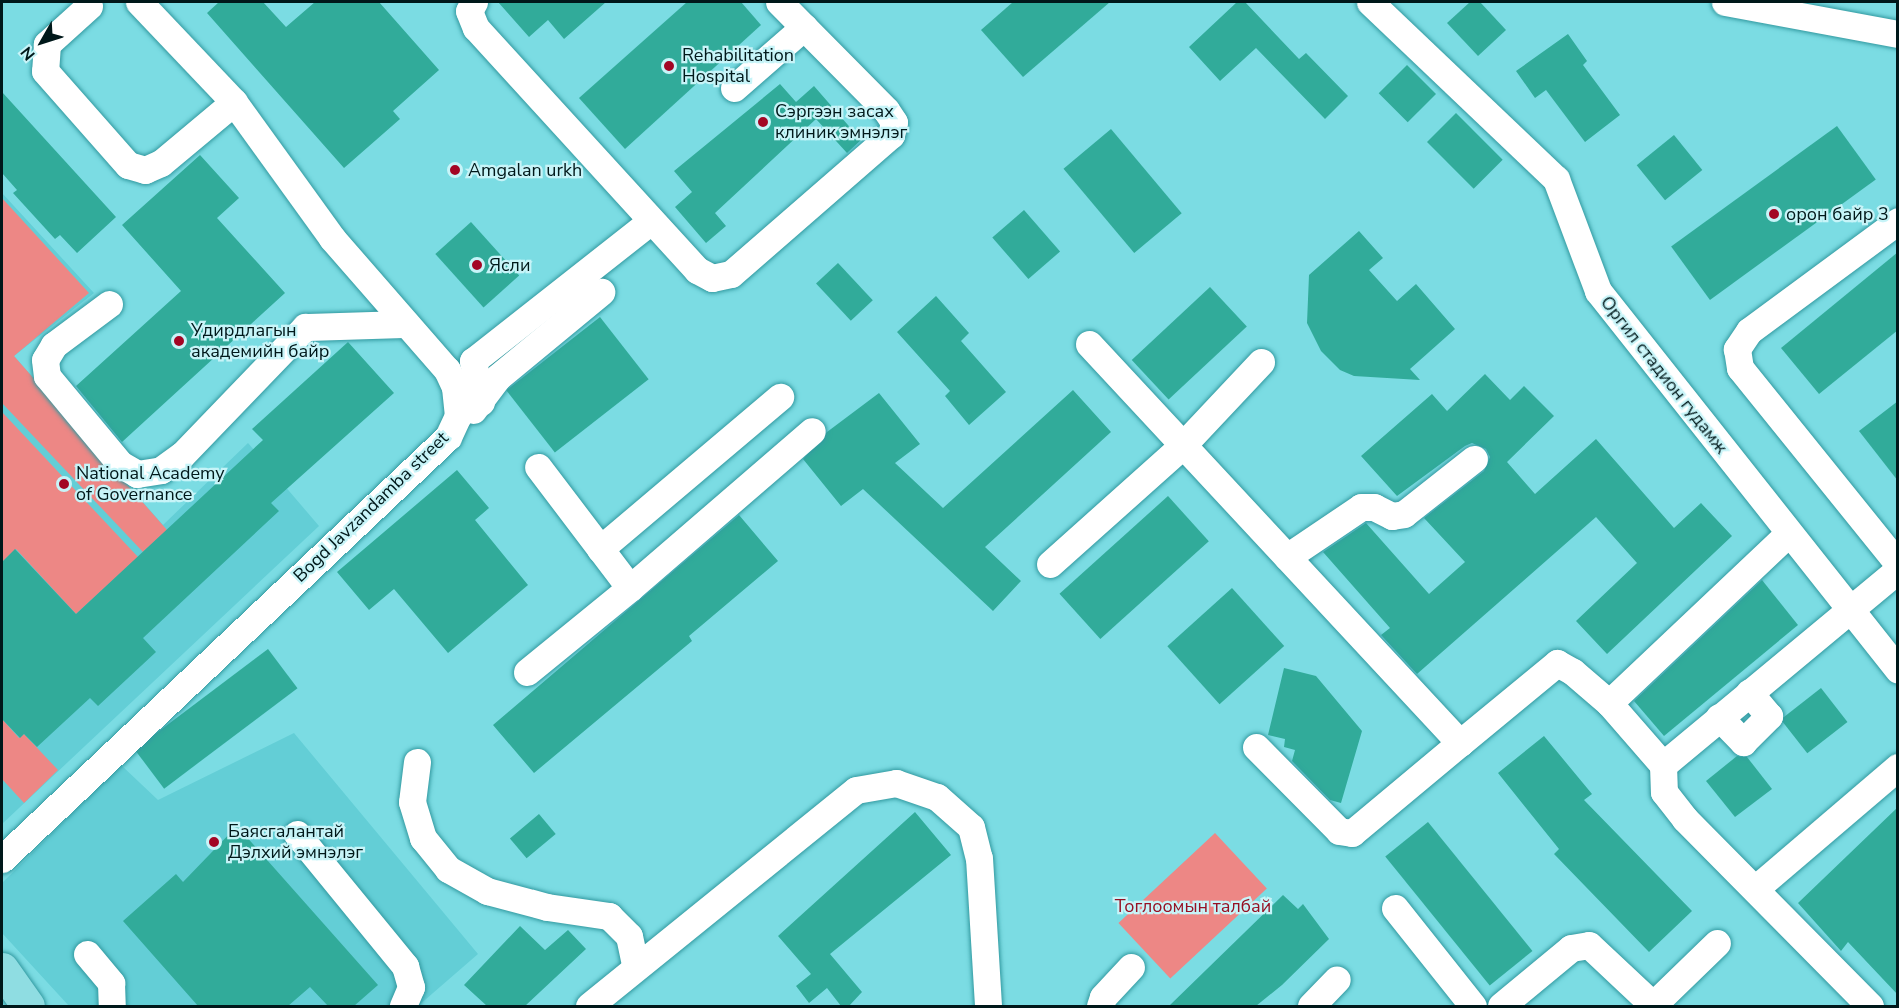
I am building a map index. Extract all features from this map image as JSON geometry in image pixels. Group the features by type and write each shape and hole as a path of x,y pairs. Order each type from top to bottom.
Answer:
{"main road":[{"path":"2,969 28,1006"}],"street":[{"name":"Bogd Javzandamba street","path":"2,859 448,437 458,416 455,387 447,370 332,238 234,102 139,2"},
{"path":"474,2 469,11 476,28 697,270 712,278 731,274 891,135 894,122 886,110 779,2"},
{"name":"Оргил стадион гудамж","path":"1370,2 1556,179 1598,291 1847,609 1898,669"},
{"path":"1725,2 1898,34"},
{"path":"89,6 47,44 45,70 128,165 145,170 161,163 234,102"},
{"path":"734,88 804,27"},
{"path":"481,402 473,361 651,220"},
{"path":"1898,221 1749,331 1737,349 1740,368 1898,564"},
{"path":"448,437 481,402 498,377 601,292"},
{"path":"109,304 54,345 45,360 47,376 120,464 137,474 160,470 182,454 305,327 406,324"},
{"path":"1089,344 1460,743"},
{"path":"1050,564 1183,445 1261,362"},
{"path":"600,549 780,397"},
{"path":"527,672 630,588 812,431"},
{"path":"1287,557 1361,507 1374,507 1392,516 1404,514 1474,459"},
{"path":"538,467 630,588"},
{"path":"1609,703 1788,534"},
{"path":"1663,765 1847,609 1898,570"},
{"path":"1256,747 1338,831 1352,833 1557,663 1609,703 1663,765 1664,792 1868,1006"},
{"path":"417,762 412,802 423,838 448,869 487,891 547,907 609,916 629,936 635,965"},
{"path":"1755,889 1898,768"},
{"path":"589,1006 635,965 856,790 896,783 937,797 971,827 979,858 988,1006"},
{"path":"297,834 405,966 411,987 403,1006"},
{"path":"1395,908 1473,1006"},
{"path":"1501,1006 1571,948 1589,945 1654,1006 1717,943"},
{"path":"87,954 111,983 112,1006"},
{"path":"1100,1006 1102,997 1131,967"},
{"path":"1311,1006 1337,979"}],"shaded area":[{"name":"National Academy of Governance","path":"2,193 94,293 14,356 163,525 248,443 319,526 2,824"},
{"name":"Баясгалантай Дэлхий эмнэлэг","path":"294,733 478,954 418,1006 69,1006 2,933 2,883 121,765 158,800"}],"green space":[{"path":"2,198 89,293 14,356 167,530 143,552 2,403"},
{"path":"2,412 138,557 76,614 16,549 2,562"},
{"path":"2,719 19,738 24,734 58,770 24,803 2,779"},
{"name":"Тоглоомын талбай","path":"1215,833 1267,889 1170,979 1118,923"}],"building":[{"path":"219,2 263,2 286,27 315,2 379,2 439,70 393,111 400,119 344,168 207,13"},
{"path":"498,2 606,2 564,39 548,20 529,37"},
{"path":"687,2 741,2 761,25 625,149 579,98"},
{"path":"1013,2 1110,2 1023,77 981,30"},
{"path":"1237,2 1245,2 1299,59 1306,53 1348,96 1325,119 1256,48 1220,81 1189,47"},
{"path":"1470,2 1480,2 1506,30 1478,56 1447,23"},
{"path":"1568,34 1587,61 1583,65 1620,115 1585,142 1546,90 1535,98 1516,71"},
{"path":"1407,65 1436,94 1408,122 1379,93"},
{"path":"780,84 796,102 814,86 861,140 847,153 816,119 715,213 726,226 706,243 675,207 692,192 674,171"},
{"path":"2,92 116,217 77,253 60,235 55,239 13,193 17,190 2,173"},
{"path":"1456,113 1503,160 1474,189 1427,142"},
{"name":"орон байр 3","path":"1837,126 1876,179 1710,300 1671,246"},
{"path":"1111,129 1182,213 1134,253 1064,169"},
{"path":"1674,135 1702,170 1665,200 1637,165"},
{"name":"Удирдлагын академийн байр","path":"200,155 239,198 217,218 285,293 122,442 76,386 181,291 122,225"},
{"path":"1024,210 1060,252 1028,279 992,238"},
{"name":"Ясли","path":"471,222 519,276 484,308 435,254"},
{"path":"1359,231 1383,258 1369,270 1397,301 1416,284 1455,329 1410,369 1420,380 1354,376 1340,370 1321,351 1307,323 1309,275"},
{"path":"1898,252 1898,330 1819,394 1781,348"},
{"path":"838,263 873,300 851,321 816,283"},
{"path":"1210,287 1247,326 1169,399 1132,360"},
{"path":"936,296 969,333 961,341 1006,392 969,425 945,396 950,391 897,332"},
{"path":"600,317 649,379 555,453 506,390"},
{"path":"348,342 394,393 271,503 279,511 143,638 156,652 98,706 90,698 37,747 24,734 20,738 2,719 2,562 15,549 76,614 263,440 252,429"},
{"path":"1485,374 1510,400 1524,386 1554,416 1507,462 1535,494 1596,439 1674,528 1701,503 1732,536 1607,654 1576,621 1637,563 1596,517 1417,674 1381,635 1390,628 1323,552 1366,523 1429,594 1465,562 1424,518 1484,471 1490,457 1486,449 1472,443 1465,446 1397,496 1361,456 1432,394 1447,411"},
{"path":"1073,390 1111,432 985,547 1021,581 993,611 863,489 841,506 803,459 827,432 879,393 920,444 895,463 943,508"},
{"path":"1898,401 1898,481 1859,431"},
{"path":"457,470 489,508 475,520 528,585 448,653 394,589 369,610 337,572"},
{"path":"1168,496 1209,541 1100,639 1060,594"},
{"path":"739,515 778,561 689,636 692,641 534,773 493,725"},
{"path":"1762,580 1798,625 1664,736 1634,701"},
{"path":"1232,588 1284,646 1220,704 1167,646"},
{"path":"268,649 297,688 164,789 135,750"},
{"path":"1284,668 1316,676 1362,731 1341,803 1330,800 1292,761 1295,750 1284,747 1285,739 1268,735"},
{"path":"1821,688 1847,722 1807,753 1781,719"},
{"path":"1544,736 1592,794 1584,800 1692,911 1649,952 1554,854 1559,849 1498,773"},
{"path":"1737,756 1747,757 1772,789 1735,817 1706,781"},
{"path":"1898,807 1898,995 1848,942 1841,951 1798,903"},
{"path":"915,812 951,855 830,954 862,992 849,1006 841,1006 827,988 809,1003 796,986 811,974 778,936"},
{"path":"539,814 556,834 527,858 510,838"},
{"path":"1428,822 1532,951 1490,986 1385,857"},
{"path":"237,826 378,985 354,1006 328,1006 310,987 288,1006 198,1006 123,921 176,874 183,882"},
{"path":"1283,895 1298,909 1303,904 1329,939 1282,985 1256,1006 1169,1006"},
{"path":"520,926 545,950 568,930 586,949 525,1006 487,1006 464,985"}],"place":[{"name":"Rehabilitation Hospital","path":"669,66"},
{"name":"Сэргээн засах клиник эмнэлэг","path":"763,122"},
{"name":"Amgalan urkh","path":"455,170"},
{"name":"орон байр 3","path":"1774,214"},
{"name":"Ясли","path":"477,265"},
{"name":"Удирдлагын академийн байр","path":"179,341"},
{"name":"National Academy of Governance","path":"64,484"},
{"name":"Баясгалантай Дэлхий эмнэлэг","path":"214,842"}]}
